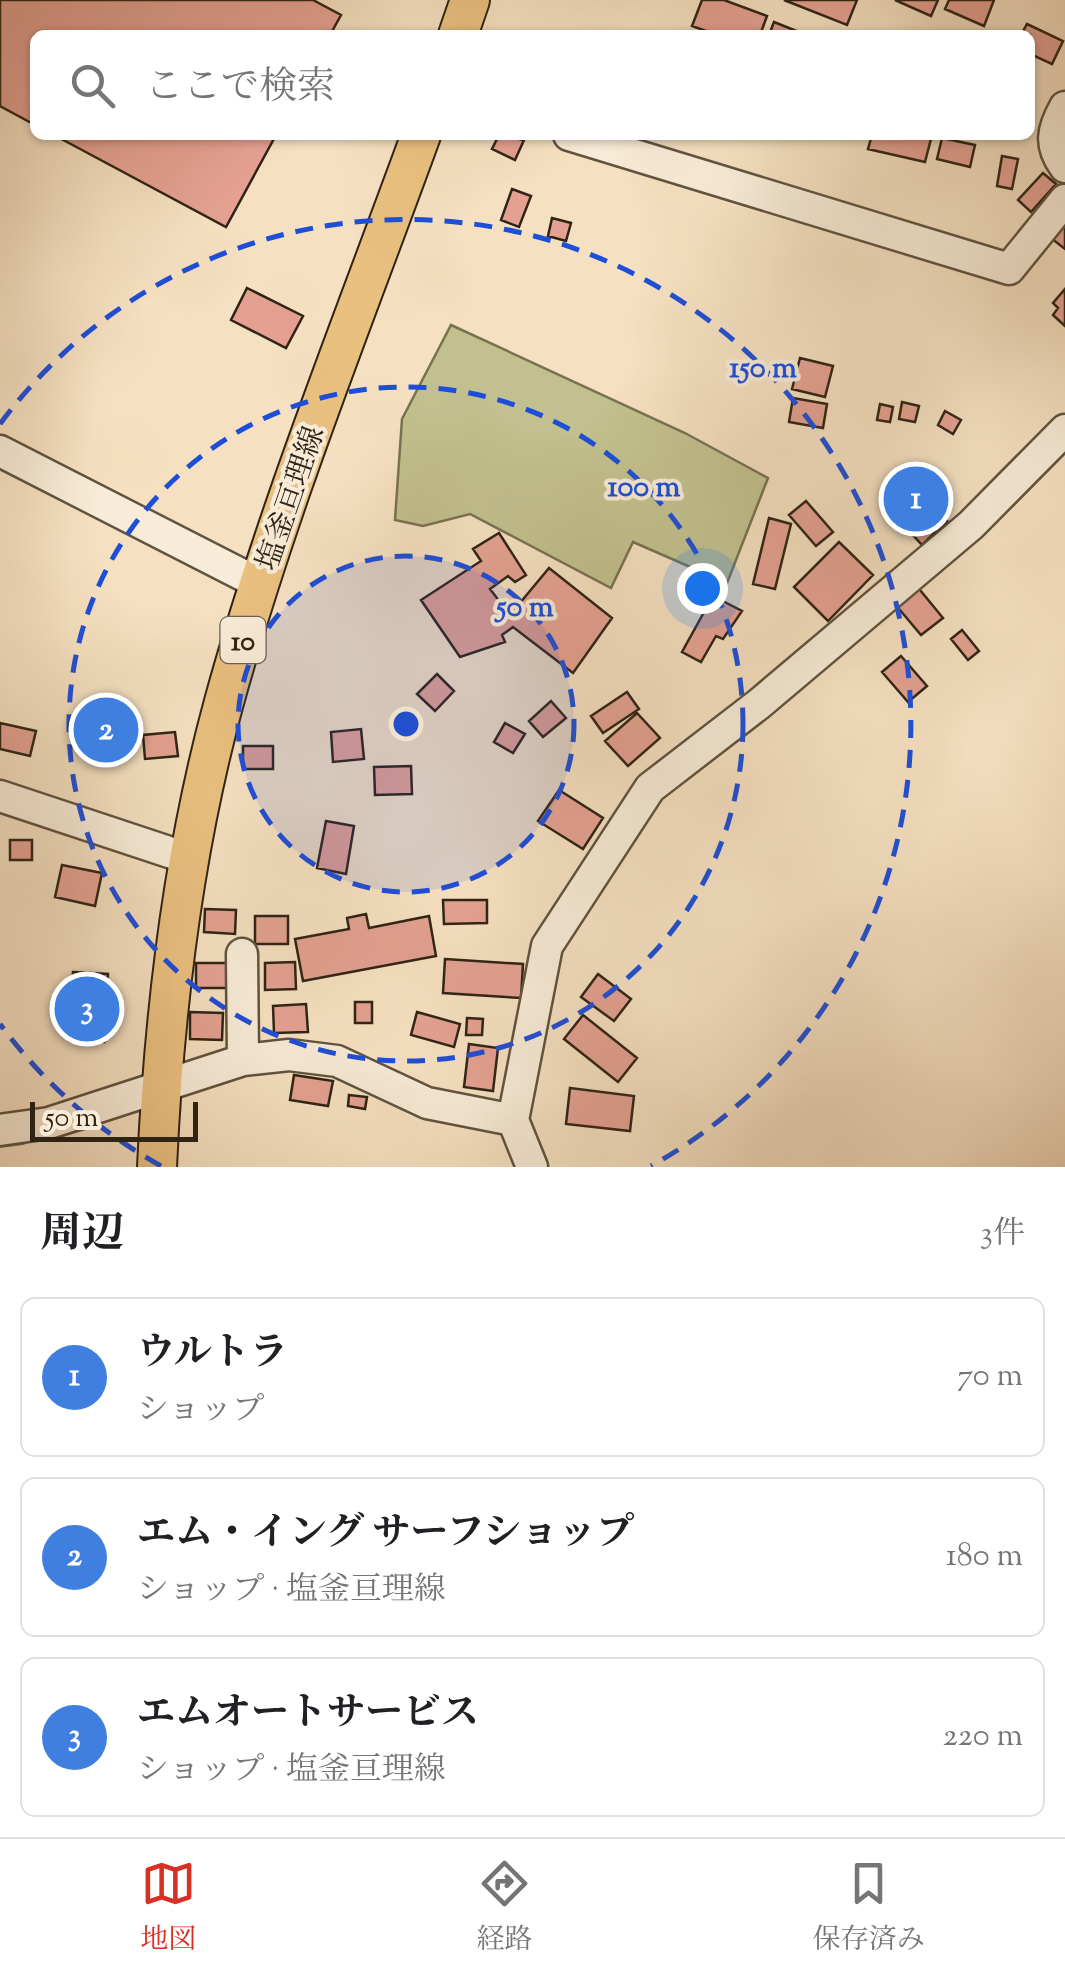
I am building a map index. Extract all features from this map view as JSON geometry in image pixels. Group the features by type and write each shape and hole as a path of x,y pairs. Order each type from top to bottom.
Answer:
{"main road":[{"path":"460,30 470,0"},
{"name":"塩釜亘理線","path":"157,1167 161,1087 190,859 223,704 260,584 419,140"}],"street":[{"path":"1065,107 1052,129 1054,152 1065,167"},
{"path":"584,140 1010,269 1065,200"},
{"path":"532,1167 513,1120 547,946 650,788 759,704 971,525 1065,430"},
{"path":"0,450 260,584"},
{"path":"0,796 190,859"},
{"path":"242,954 243,1060"},
{"path":"0,1130 49,1123 243,1060 289,1055 337,1062 427,1103 513,1120"}],"shaded area":[{"path":"451,325 685,433 768,478 727,583 633,542 611,588 470,514 423,526 395,520 402,419"}],"building":[{"path":"0,0 313,0 341,15 333,30 30,30 30,122 0,106"},
{"path":"702,0 724,0 767,16 762,30 703,30 692,26"},
{"path":"784,0 857,0 847,25"},
{"path":"895,0 938,0 931,16"},
{"path":"949,0 994,0 984,26 945,9"},
{"path":"774,22 794,30 771,30"},
{"path":"1027,24 1063,41 1052,64 1035,56 1035,30 1024,30"},
{"path":"63,140 273,140 226,227"},
{"path":"496,140 524,140 515,160 492,149"},
{"path":"871,140 931,140 925,162 868,149"},
{"path":"942,140 975,145 970,167 937,159"},
{"path":"1002,156 1018,159 1012,189 997,186"},
{"path":"1043,173 1056,184 1031,212 1018,200"},
{"path":"512,189 531,196 519,227 501,220"},
{"path":"552,218 571,223 566,241 548,236"},
{"path":"1065,220 1065,249 1051,238"},
{"path":"247,288 303,316 286,348 231,320"},
{"path":"1065,289 1065,326 1053,315 1058,308 1053,303"},
{"path":"800,358 833,366 825,397 792,389"},
{"path":"793,398 827,404 823,428 789,422"},
{"path":"902,402 919,406 915,422 899,419"},
{"path":"880,404 893,407 890,422 877,420"},
{"path":"945,411 961,420 953,434 938,425"},
{"path":"911,471 925,488 899,509 885,492"},
{"path":"926,499 947,521 922,545 901,522"},
{"path":"806,501 833,532 816,546 789,515"},
{"path":"769,518 791,524 775,589 753,584"},
{"path":"499,533 526,575 515,582 508,576 490,589 510,615 549,568 612,618 573,673 513,627 502,635 505,642 460,657 421,600 481,561 473,549"},
{"path":"839,542 873,575 828,621 794,587"},
{"path":"911,579 943,618 921,635 889,597"},
{"path":"713,596 742,611 723,639 716,636 701,662 682,652"},
{"path":"962,630 979,651 968,660 951,639"},
{"path":"901,656 927,686 908,702 882,672"},
{"path":"437,674 454,691 435,711 417,694"},
{"path":"627,692 639,709 603,733 591,716"},
{"path":"551,701 566,718 543,737 529,721"},
{"path":"91,705 137,729 124,754 77,729"},
{"path":"637,713 660,738 628,766 605,741"},
{"path":"0,723 36,731 30,756 0,749"},
{"path":"505,723 525,734 513,753 494,742"},
{"path":"361,729 364,759 333,762 331,732"},
{"path":"175,732 178,756 145,759 143,735"},
{"path":"243,746 273,746 273,769 243,769"},
{"path":"411,766 412,794 375,795 374,767"},
{"path":"559,790 603,818 583,849 538,821"},
{"path":"326,821 354,826 346,874 317,868"},
{"path":"10,840 32,840 32,860 10,860"},
{"path":"62,865 102,873 95,906 55,897"},
{"path":"443,900 487,900 487,923 444,924"},
{"path":"205,909 236,910 235,934 204,932"},
{"path":"366,914 369,928 429,916 436,956 303,981 295,939 349,929 347,918"},
{"path":"255,916 288,916 288,944 255,944"},
{"path":"445,959 523,964 521,998 443,993"},
{"path":"295,962 296,989 265,990 265,963"},
{"path":"196,963 229,963 228,988 196,988"},
{"path":"73,972 108,974 104,1042 69,1040"},
{"path":"598,974 631,999 614,1021 581,997"},
{"path":"355,1002 372,1002 372,1023 355,1023"},
{"path":"306,1004 308,1032 274,1033 273,1006"},
{"path":"190,1012 223,1013 222,1040 190,1039"},
{"path":"417,1012 460,1024 454,1047 411,1035"},
{"path":"583,1015 637,1058 618,1082 564,1039"},
{"path":"467,1018 483,1019 482,1035 466,1035"},
{"path":"469,1044 498,1048 493,1091 464,1087"},
{"path":"294,1075 333,1081 328,1106 290,1100"},
{"path":"570,1088 634,1096 630,1131 566,1124"},
{"path":"349,1095 367,1097 365,1109 348,1106"}],"waterway":[{"path":"51,1137 96,1124"},
{"path":"0,1145 23,1142"}],"place":[{"name":"ウルトラ","path":"916,499"},
{"name":"エム・イング サーフショップ","path":"106,730"},
{"name":"エムオートサービス","path":"87,1009"}]}
